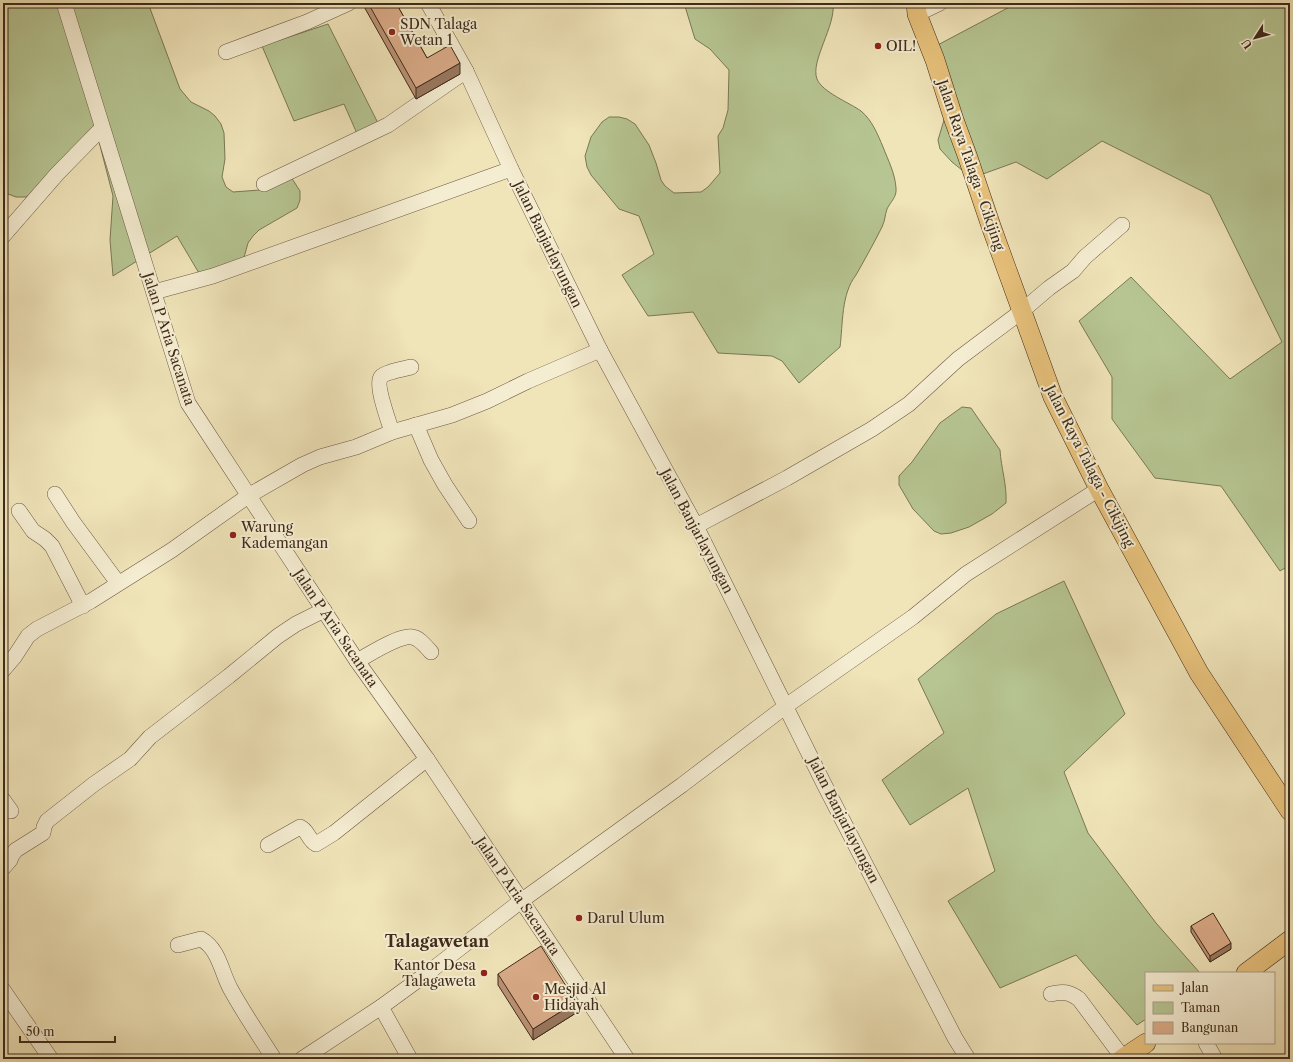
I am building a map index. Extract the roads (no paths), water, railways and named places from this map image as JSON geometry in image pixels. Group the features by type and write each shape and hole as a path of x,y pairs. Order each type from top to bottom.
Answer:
{"main road":[{"name":"Jalan Raya Talaga - Cikijing","path":"916,8 936,60 954,120 1053,397 1099,489 1199,672 1290,811"},
{"path":"1247,972 1290,940"},
{"path":"1123,1059 1145,1044"}],"street":[{"name":"Jalan P Aria Sacanata","path":"64,3 188,403 358,661 427,759 627,1059"},
{"path":"226,52 307,22 349,3"},
{"name":"Jalan Banjarlayungan","path":"428,3 466,72 511,169 600,350 696,526 824,784 951,1031 968,1059"},
{"path":"916,8 940,3"},
{"path":"264,184 388,125 466,72"},
{"path":"3,236 57,174 102,128"},
{"path":"154,292 213,276 511,169"},
{"path":"696,526 787,478 872,429 909,404 958,359 1073,271 1085,257 1122,225"},
{"path":"3,670 15,656 28,636 37,629 83,606 172,550 248,496 302,465 320,457 356,447 392,432 452,415 473,407 600,350"},
{"path":"392,432 379,388 381,376 411,368"},
{"path":"416,425 431,460 469,521"},
{"path":"302,1059 381,1007 429,972 522,901 682,785 786,706 913,617 966,574 1099,489"},
{"path":"55,494 73,522 118,583"},
{"path":"20,511 33,531 46,539 52,546 83,606"},
{"path":"3,868 16,850 43,833 47,821 94,784 130,759 156,732 230,676 278,636 296,624 324,610"},
{"path":"358,661 394,641 412,637 420,641 431,652"},
{"path":"268,845 300,827 306,830 313,842 316,844 319,843 334,833 427,759"},
{"path":"178,945 201,939 208,943 214,952 231,988 274,1059"},
{"path":"3,990 51,1059"},
{"path":"1051,994 1062,991 1072,994 1079,999 1123,1059"},
{"path":"381,1007 410,1059"},
{"path":"1207,1044 1215,1059"}],"place":[{"name":"SDN Talaga Wetan 1","path":"392,32"},
{"name":"OIL!","path":"878,46"},
{"name":"Warung Kademangan","path":"233,535"},
{"name":"Darul Ulum","path":"579,918"},
{"name":"Kantor Desa Talagaweta","path":"484,973"},
{"name":"Mesjid Al Hidayah","path":"536,997"}],"district":[{"name":"Talagawetan","path":"437,941"}]}
